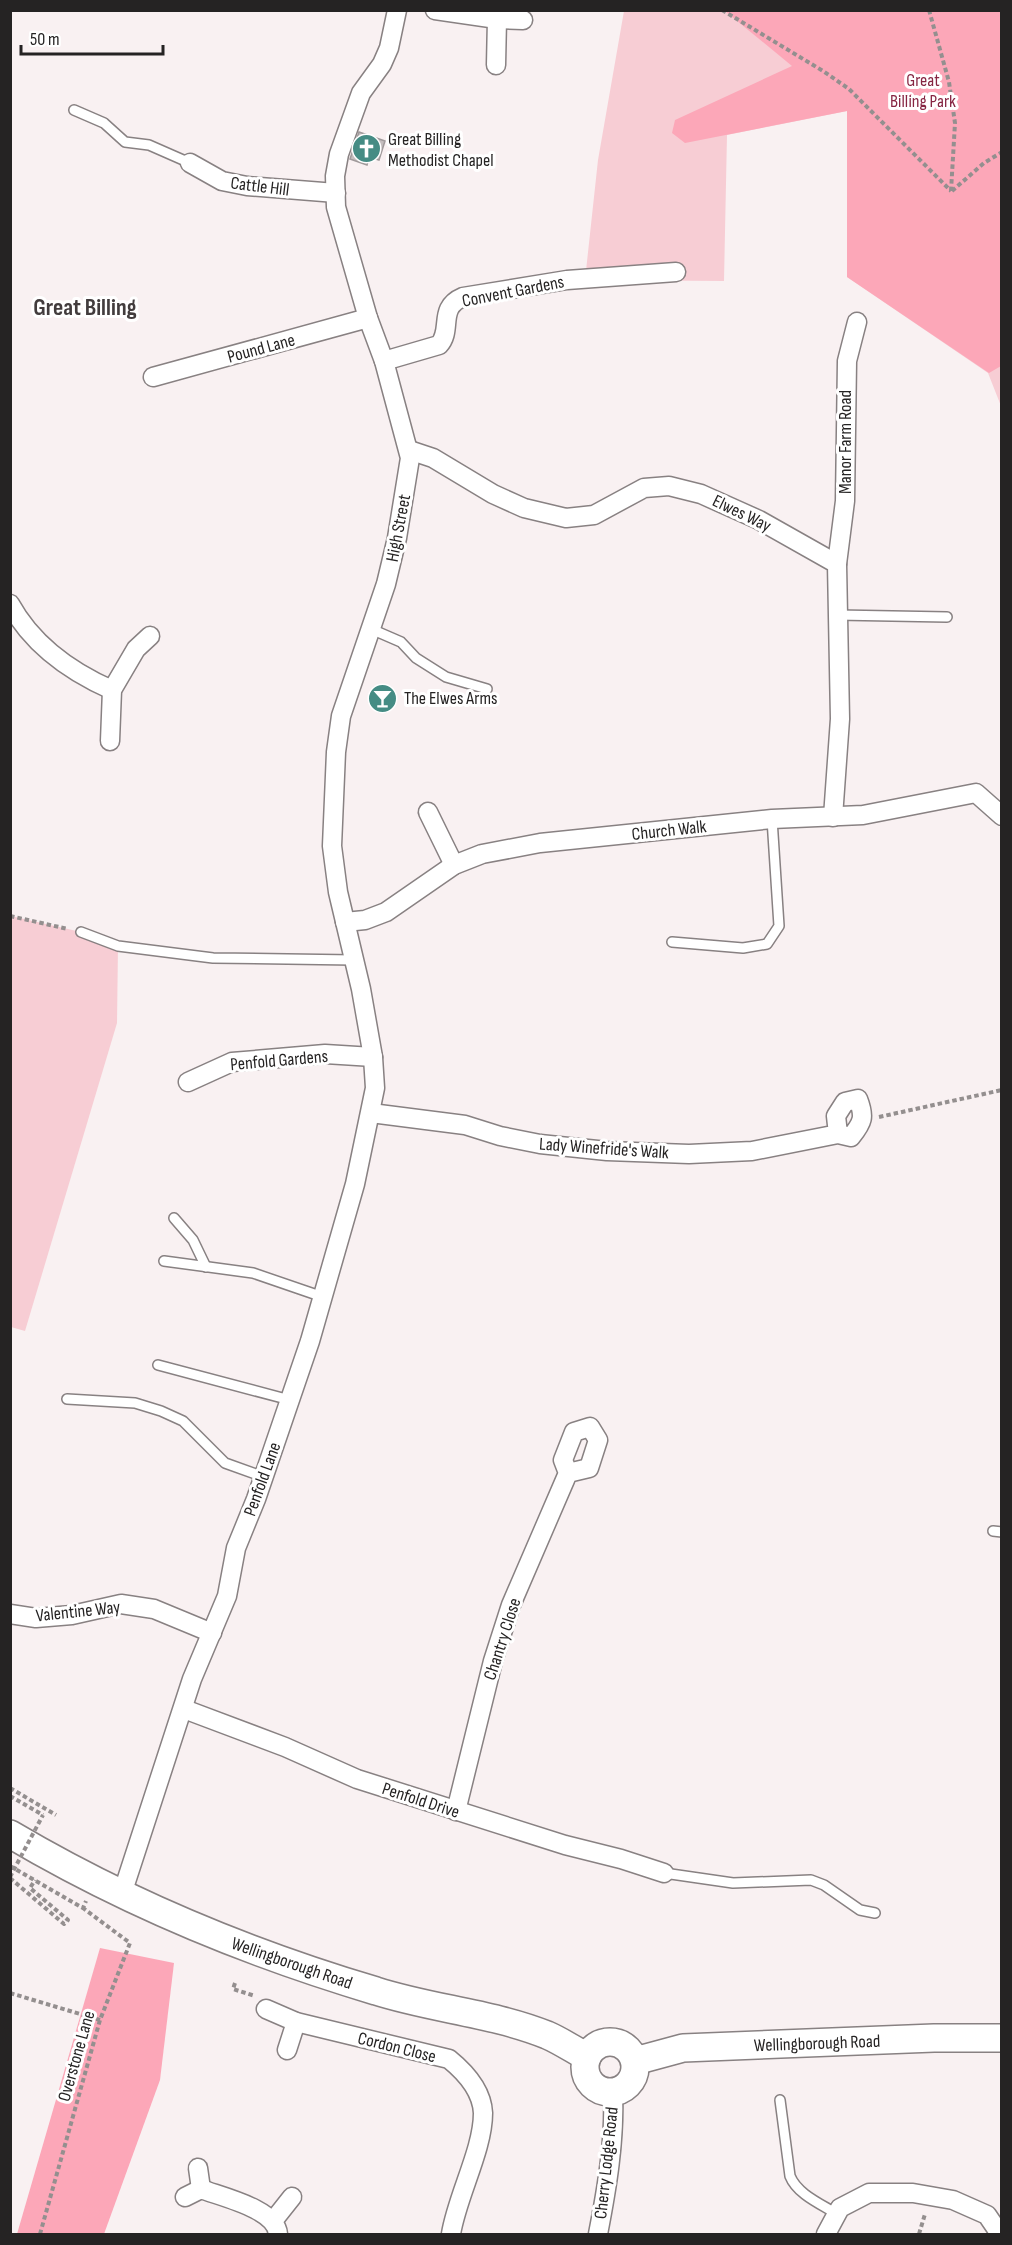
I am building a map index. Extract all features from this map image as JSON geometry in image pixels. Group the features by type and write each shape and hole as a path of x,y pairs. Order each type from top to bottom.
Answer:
{"main road":[{"name":"Wellingborough Road","path":"10,1834 122,1894 271,1958 398,1998 492,2018 548,2035 587,2057"},
{"name":"Wellingborough Road","path":"635,2061 683,2048 934,2038 1002,2038"},
{"path":"608,2041 617,2042 631,2052 635,2061 633,2078 628,2085 613,2092 604,2092 590,2082 586,2074 587,2057 599,2044 608,2041"}],"street":[{"name":"High Street","path":"373,1057 338,892 332,846 336,752 341,716 386,584 406,492 409,450 336,207 335,176 339,154 362,93 382,64 389,48 397,10"},
{"path":"435,10 497,19 523,20"},
{"path":"496,65 497,19"},
{"name":"Cattle Hill","path":"190,163 222,181 247,186 336,193"},
{"name":"Convent Gardens","path":"384,361 439,345 445,336 448,310 456,300 462,297 567,280 676,272"},
{"name":"Pound Lane","path":"153,377 368,318"},
{"name":"Manor Farm Road","path":"837,564 845,501 846,361 857,322"},
{"name":"Elwes Way","path":"409,450 433,458 493,494 524,508 566,518 594,515 644,488 669,486 701,494 759,520 837,564"},
{"path":"833,817 840,719 837,564"},
{"path":"10,604 26,627 56,657 92,681 112,690"},
{"path":"110,741 112,690 136,649 150,636"},
{"name":"Church Walk","path":"345,922 364,920 386,912 454,865 482,854 540,843 772,819 863,815 976,793 1002,816"},
{"path":"428,812 454,865"},
{"name":"Penfold Gardens","path":"188,1082 232,1062 325,1054 373,1057"},
{"name":"Penfold Lane","path":"122,1894 192,1679 227,1596 236,1548 264,1476 323,1297 355,1184 371,1113 375,1088 373,1057"},
{"path":"838,1134 836,1116 845,1102 858,1099 864,1113 861,1121"},
{"name":"Lady Winefride's Walk","path":"371,1113 465,1125 500,1136 540,1144 607,1151 689,1154 752,1150 838,1134 851,1137 860,1126 861,1121"},
{"name":"Chantry Close","path":"456,1811 493,1661 507,1617 529,1560 568,1473"},
{"name":"Valentine Way","path":"10,1614 36,1618 72,1615 121,1604 154,1609 212,1633"},
{"name":"Penfold Drive","path":"184,1709 357,1779 664,1873"},
{"name":"Cordon Close","path":"266,2009 296,2022 449,2060 464,2071 475,2089 483,2112 479,2138 453,2219 451,2235"},
{"path":"287,2049 296,2022"},
{"name":"Cherry Lodge Road","path":"598,2235 606,2190 614,2113 613,2092"},
{"path":"198,2168 194,2193 267,2215 276,2228 292,2197"},
{"path":"826,2235 840,2208 868,2193 913,2193 953,2200 987,2215 1000,2235"}],"lane":[{"path":"74,110 104,123 125,142 149,145 190,163"},
{"path":"837,615 947,617"},
{"path":"371,629 401,642 416,658 446,677 487,689"},
{"path":"672,942 743,948 766,944 778,926 772,819"},
{"path":"81,932 118,946 213,958 354,960"},
{"path":"174,1218 193,1240 206,1267"},
{"path":"164,1261 253,1273 323,1297"},
{"path":"158,1365 290,1400"},
{"path":"67,1399 135,1403 161,1411 183,1421 225,1463 264,1476"},
{"path":"664,1873 733,1883 810,1880 824,1885 860,1910 875,1913"},
{"path":"780,2100 792,2184 837,2214"}],"path":[{"path":"722,10 823,70 849,89 951,191"},
{"path":"929,10 949,82 955,123 951,191"},
{"path":"951,191 984,163 1002,152"},
{"path":"10,916 81,932"},
{"path":"861,1121 1002,1090"},
{"path":"10,1788 56,1815"},
{"path":"10,1796 43,1815 10,1878 64,1924 68,1920 30,1888 35,1880"},
{"name":"Overstone Lane","path":"40,2235 100,2020 130,1943 83,1908"},
{"path":"235,1983 233,1989 266,2000 263,2008 266,2009"},
{"path":"10,1993 100,2020"}],"green space":[{"name":"Great Billing Park","path":"624,11 1001,11 1001,406 988,373 847,277 847,111 727,135 724,281 585,280 598,160"},
{"name":"Great Billing Park","path":"725,11 1001,11 1001,366 989,373 847,277 847,111 685,143 672,133 675,120 792,66"},
{"path":"11,916 81,932 118,946 117,1023 25,1331 11,1327"},
{"path":"100,1948 174,1963 160,2080 104,2234 17,2234"}],"building":[{"name":"Great Billing Methodist Chapel","path":"359,132 385,141 379,160 369,157 367,165 350,159"}],"place":[{"name":"Great Billing Methodist Chapel","path":"367,149"},
{"name":"The Elwes Arms","path":"383,698"}],"district":[{"name":"Great Billing","path":"85,307"}]}
